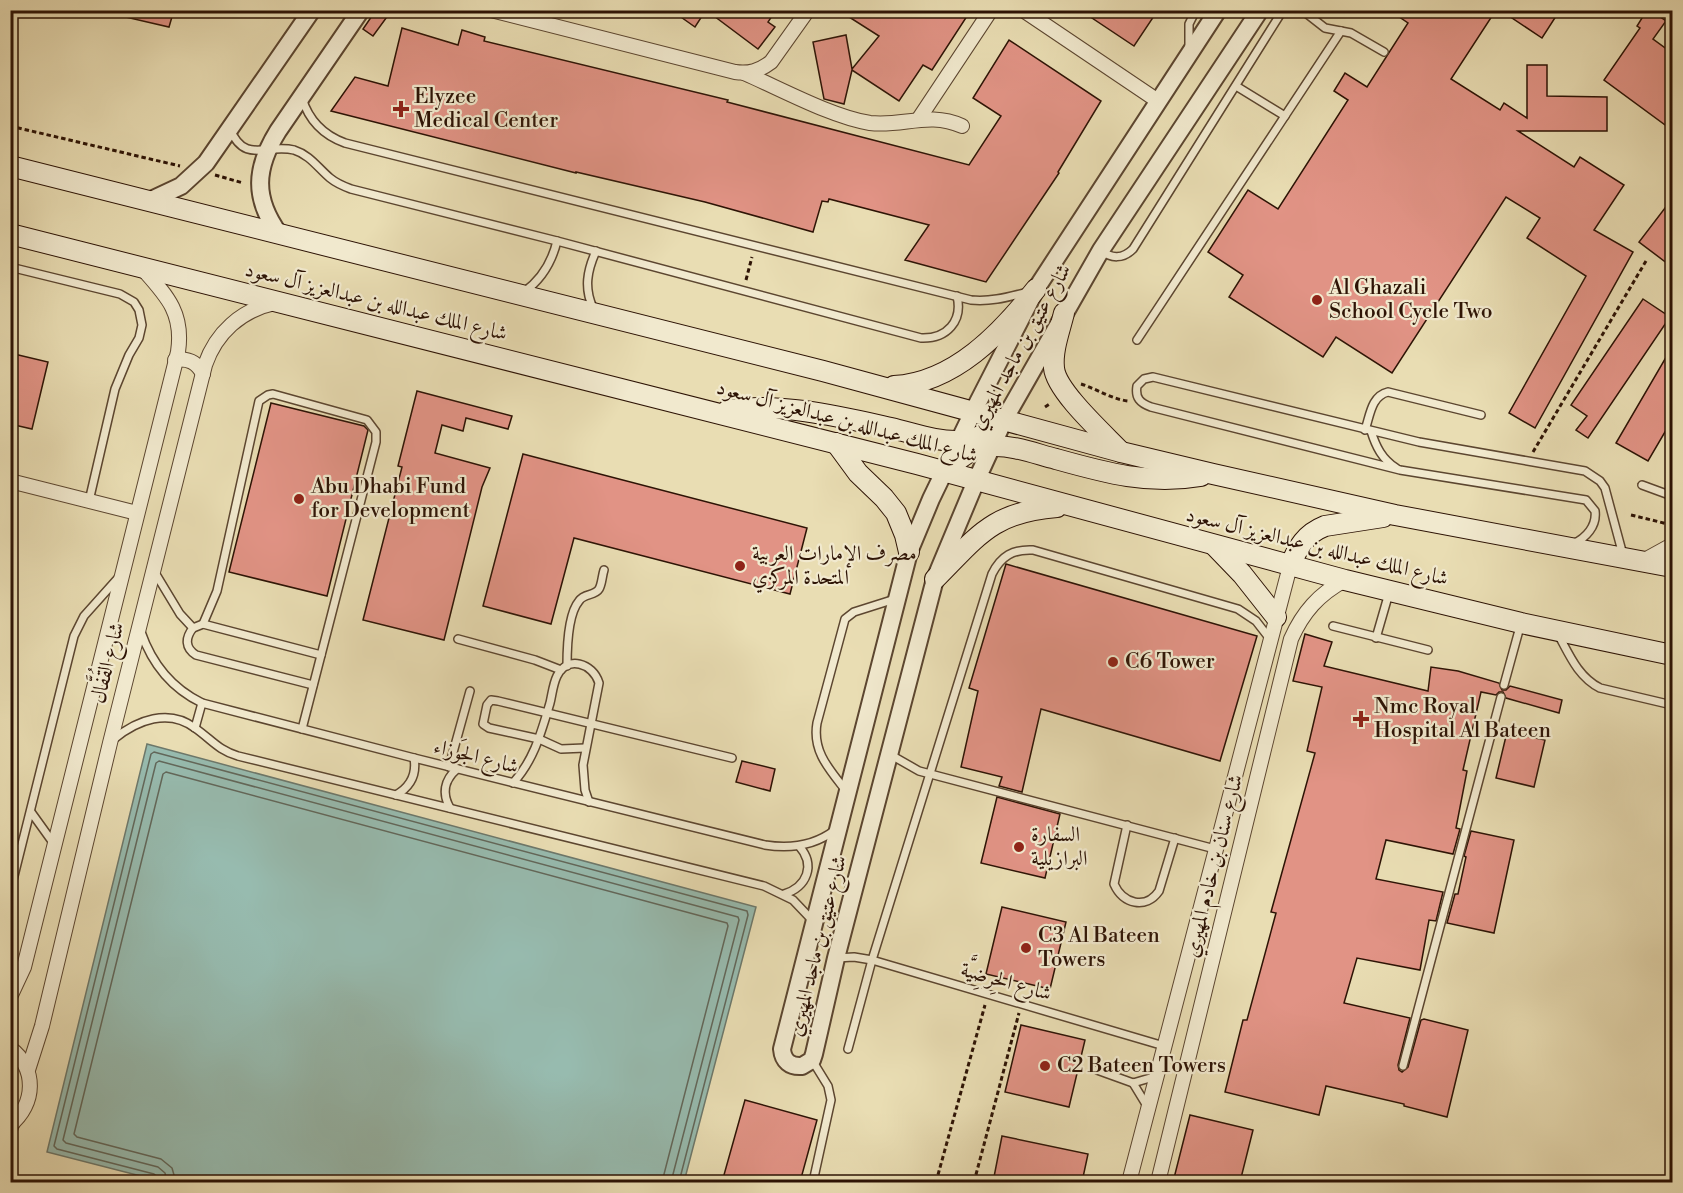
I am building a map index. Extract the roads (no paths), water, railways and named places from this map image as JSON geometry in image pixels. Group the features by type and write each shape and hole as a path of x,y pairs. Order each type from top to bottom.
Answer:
{"main road":[{"name":"شارع الملك عبدالله بن عبدالعزيز آل سعود","path":"10,166 595,313 1120,452 1395,515 1672,567"},
{"name":"شارع الملك عبدالله بن عبدالعزيز آل سعود","path":"15,240 141,267 836,443 1345,580 1521,623 1672,655"},
{"path":"877,386 905,386 949,369 1001,331 1036,290"},
{"path":"1064,313 1055,352 1055,376 1075,404 1120,452"},
{"path":"713,412 762,408 812,411 929,437 958,441 983,435 1004,420"},
{"path":"836,443 858,473 896,513 909,552"},
{"path":"944,472 966,454 993,445 1023,450 1112,475 1133,478 1173,479 1213,474"},
{"path":"935,579 995,522 1031,510 1070,506"},
{"path":"1290,566 1303,541 1317,529 1395,515"},
{"path":"1215,546 1242,574 1276,617"}],"street":[{"path":"149,201 181,186 199,170 312,10"},
{"path":"279,234 265,213 260,188 267,150 361,10"},
{"path":"491,10 744,73 858,121 888,124 936,118 962,126"},
{"path":"744,73 763,68 771,62 808,10"},
{"path":"918,120 991,10"},
{"path":"1023,10 1158,101"},
{"name":"شارع عتيق بن ماجد المهيري","path":"1218,10 1036,290 958,441 909,552 782,1049 785,1060 796,1067 812,1060 836,958 935,579 976,481 1004,420 1101,250 1260,10"},
{"name":"شارع القُفَّال","path":"10,997 24,967 180,335 177,317 164,293 141,267"},
{"name":"شارع القُفَّال","path":"14,1122 25,1109 30,1096 31,1083 28,1071 42,1026 139,626 210,352 225,330 239,318 255,309 279,302"},
{"path":"175,360 192,362 203,374"},
{"path":"10,482 137,513"},
{"path":"1634,559 1672,545"},
{"name":"شارع سنان بن خادم المهيري","path":"1129,1182 1290,566"},
{"name":"شارع سنان بن خادم المهيري","path":"1158,1182 1291,639 1298,624 1314,602 1345,580"},
{"path":"10,1048 22,1059 28,1071"}],"lane":[{"path":"1190,53 1190,24 1196,10"},
{"path":"1101,250 1105,254 1117,257 1129,254 1133,249 1283,10"},
{"path":"1302,10 1325,28 1351,33 1384,52"},
{"path":"1137,340 1341,31"},
{"path":"1236,86 1285,116"},
{"path":"302,97 305,108 317,127 345,143 957,296 984,301 1036,290"},
{"path":"230,129 238,143 244,148 259,152 285,148 302,153 332,179 351,189 596,251 921,338 938,337 952,327 959,312 957,296"},
{"path":"520,294 541,277 550,264 557,241"},
{"path":"595,313 587,289 587,273 596,251"},
{"path":"10,267 120,294 134,303 142,318 141,331 115,389 89,501"},
{"path":"1564,546 1579,541 1594,523 1595,511 1586,500 1400,470 1151,407 1140,402 1136,392 1140,382 1148,377 1154,377 1368,431 1473,453 1585,471 1599,480 1634,559"},
{"path":"1400,470 1384,458 1368,431 1378,396 1388,392 1481,415"},
{"path":"203,624 217,591 259,401 273,394 344,417 367,420 374,427 377,437 302,729"},
{"path":"1642,485 1672,496"},
{"path":"848,1049 872,960 992,574 1001,559 1024,549 1041,552 1238,609 1256,621 1270,639"},
{"path":"153,570 180,614 193,628"},
{"path":"564,668 576,607 582,597 599,589 604,570"},
{"path":"10,892 74,636 84,616 122,574"},
{"path":"1376,638 1390,591"},
{"path":"848,792 819,752 815,733 842,624 844,619 854,612 897,598"},
{"path":"1504,685 1521,623"},
{"path":"313,685 196,655 191,652 187,637 193,628 203,624 321,655"},
{"name":"شارع الجَوزاء","path":"139,626 149,653 166,677 187,696 202,703 765,845 799,846 820,839 839,827"},
{"path":"1333,626 1428,650"},
{"path":"1557,631 1579,670 1591,684 1672,705"},
{"path":"458,639 564,668"},
{"path":"513,783 528,764 539,739 557,676 564,668 573,664 587,666 597,676 599,690 585,748 583,777 589,802"},
{"path":"449,767 470,691"},
{"path":"1403,1065 1501,697"},
{"path":"585,748 561,749 539,739 489,728 483,724 487,705 491,700 498,701 732,758"},
{"path":"195,728 202,703"},
{"path":"110,743 135,724 158,718 179,720 195,728 211,743 226,752 764,886 784,894 801,906 815,922"},
{"path":"890,754 909,767 930,775 1215,849"},
{"path":"396,795 403,791 412,780 416,766 414,758"},
{"path":"450,808 445,797 446,784 457,769"},
{"path":"31,812 55,845"},
{"path":"1127,825 1114,884 1123,898 1130,902 1147,902 1155,898 1174,838"},
{"path":"784,894 798,888 807,875 807,859 799,846"},
{"name":"شارع الحِرضِيَّة","path":"836,958 854,957 872,960 1164,1046"},
{"path":"812,1060 828,1086 831,1100 813,1182"},
{"path":"1097,1071 1133,1083 1156,1076"},
{"path":"1133,1083 1148,1108"},
{"path":"10,1137 14,1122"}],"water":[{"path":"147,744 756,907 684,1182 164,1182 47,1152"}],"place":[{"name":"Elyzee Medical Center","path":"401,109"},
{"name":"Al Ghazali School Cycle Two","path":"1317,300"},
{"name":"Abu Dhabi Fund for Development","path":"299,499"},
{"name":"مصرف الإمارات العربية المتحدة المركزي","path":"740,566"},
{"name":"C6 Tower","path":"1113,662"},
{"name":"Nmc Royal Hospital Al Bateen","path":"1361,719"},
{"name":"السفارة البرازيلية","path":"1019,847"},
{"name":"C3 Al Bateen Towers","path":"1026,948"},
{"name":"C2 Bateen Towers","path":"1045,1066"}]}
